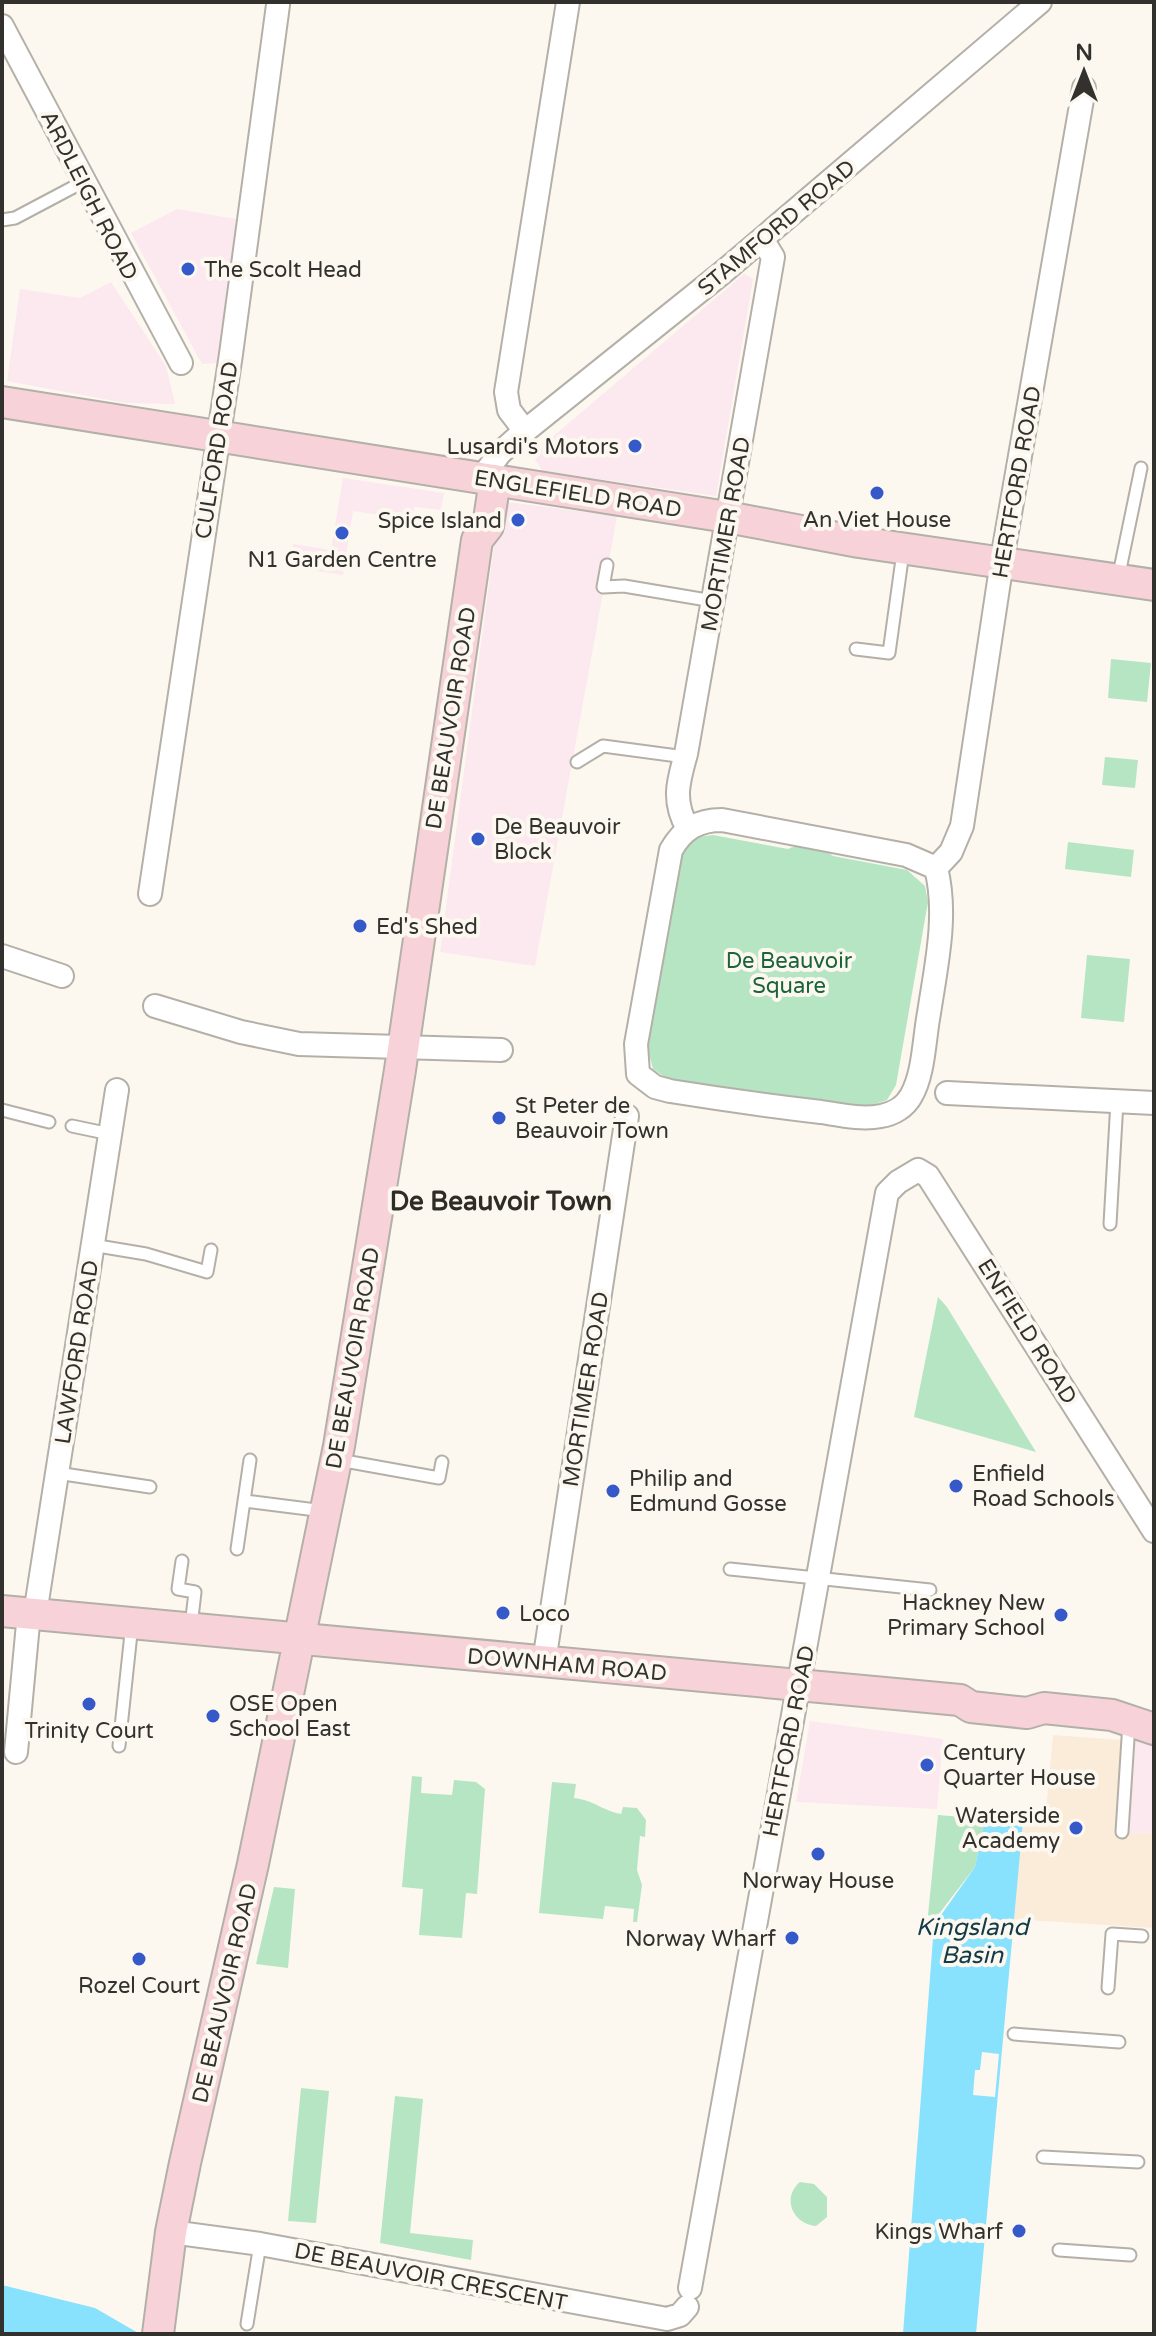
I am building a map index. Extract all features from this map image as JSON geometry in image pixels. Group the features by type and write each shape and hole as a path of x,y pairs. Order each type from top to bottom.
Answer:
{"street":[{"path":"525,431 509,410 506,392 568,2"},
{"name":"STAMFORD ROAD","path":"496,480 500,453 525,431 762,239 1040,2"},
{"name":"CULFORD ROAD","path":"150,894 278,5"},
{"name":"ARDLEIGH ROAD","path":"2,26 181,363"},
{"name":"HERTFORD ROAD","path":"936,868 951,852 962,826 1001,562 1084,88"},
{"name":"MORTIMER ROAD","path":"688,829 677,802 773,257 762,239"},
{"name":"ENGLEFIELD ROAD","path":"2,402 727,517 903,548 1154,585"},
{"path":"496,480 516,456 508,449"},
{"name":"DE BEAUVOIR ROAD","path":"159,2327 171,2232 253,1864 335,1459 402,1047 477,540 488,526 496,480"},
{"path":"722,820 906,855 936,868 942,892 942,915 929,1012 919,1071 911,1096 898,1110 882,1116 864,1117 670,1091 655,1087 638,1074 636,1044 668,861 678,839 688,829 703,821 722,820"},
{"path":"2,956 62,976"},
{"path":"155,1006 241,1032 299,1044 501,1050"},
{"name":"LAWFORD ROAD","path":"16,1752 22,1613 57,1473 117,1090"},
{"path":"947,1093 1154,1103"},
{"name":"MORTIMER ROAD","path":"544,1662 627,1116"},
{"name":"ENFIELD ROAD","path":"887,1193 918,1170 928,1176 1154,1531"},
{"name":"HERTFORD ROAD","path":"688,2298 887,1193"},
{"name":"DOWNHAM ROAD","path":"22,1613 960,1700 971,1707 1027,1713 1044,1708 1146,1719"},
{"name":"DE BEAUVOIR CRESCENT","path":"171,2232 260,2244 667,2319 680,2315 688,2298"}],"lane":[{"path":"2,220 15,218 83,182"},
{"path":"1118,579 1141,468"},
{"path":"856,649 889,653 903,548"},
{"path":"607,565 603,587 624,586 713,601"},
{"path":"577,762 603,746 685,757"},
{"path":"1110,1224 1117,1101"},
{"path":"2,1110 49,1122"},
{"path":"72,1126 110,1134"},
{"path":"92,1245 146,1254 207,1272 211,1250"},
{"path":"335,1459 439,1478 442,1462"},
{"path":"237,1549 250,1460"},
{"path":"57,1473 150,1487"},
{"path":"245,1501 325,1511"},
{"path":"182,1561 178,1589 195,1592 191,1629"},
{"path":"730,1569 930,1590"},
{"path":"119,1746 132,1623"},
{"path":"1122,1832 1146,1719"},
{"path":"1108,1988 1112,1934 1142,1936"},
{"path":"1014,2034 1119,2042"},
{"path":"1043,2157 1138,2162"},
{"path":"247,2324 260,2244"},
{"path":"1059,2250 1130,2255"}],"shaded area":[{"path":"177,209 236,219 219,363 202,364 131,233"},
{"path":"744,274 753,279 716,496 542,471 535,459 543,445"},
{"path":"111,282 166,366 175,404 125,403 7,381 20,289 80,298"},
{"name":"N1 Garden Centre","path":"343,478 444,493 441,510 414,507 412,520 353,511 343,575 290,567 293,544 331,550"},
{"path":"500,501 617,516 535,966 440,952"},
{"path":"810,1721 943,1739 937,1809 796,1802"},
{"name":"Waterside Academy","path":"1053,1735 1135,1741 1129,1833 1154,1834 1154,1928 1013,1919 1023,1821 1045,1822"},
{"path":"1135,1741 1154,1742 1154,1834 1129,1833"}],"green space":[{"path":"1111,659 1151,663 1147,702 1108,698"},
{"path":"1105,757 1138,760 1135,788 1102,785"},
{"name":"De Beauvoir Square","path":"713,835 788,849 811,847 833,856 907,870 925,886 928,902 896,1085 887,1100 869,1106 790,1096 788,1099 752,1096 749,1090 669,1080 653,1069 647,1046 680,856 696,837"},
{"path":"1068,842 1134,850 1131,877 1065,869"},
{"path":"1087,955 1130,959 1124,1022 1081,1018"},
{"path":"938,1297 947,1307 1036,1452 914,1417"},
{"path":"412,1776 422,1777 421,1793 452,1795 454,1780 476,1782 485,1789 477,1894 466,1893 462,1938 419,1935 423,1889 402,1887"},
{"path":"552,1782 576,1784 574,1798 615,1813 621,1814 623,1807 637,1808 646,1820 645,1837 640,1836 637,1870 642,1885 637,1922 633,1922 634,1909 605,1906 603,1919 539,1913"},
{"path":"938,1815 985,1819 975,1867 935,1919 928,1915"},
{"path":"274,1887 295,1889 288,1968 256,1964"},
{"path":"301,2088 329,2091 316,2223 288,2221"},
{"path":"395,2096 423,2099 410,2233 473,2240 471,2260 380,2243"},
{"path":"800,2182 814,2184 827,2197 827,2217 816,2226 801,2221 792,2209 791,2195"}],"water":[{"name":"Kingsland Basin","path":"985,1819 1023,1821 976,2334 903,2334 934,1925 975,1867"},
{"path":"2,2285 95,2308 140,2334 2,2334"}],"pier":[{"path":"982,2052 999,2054 995,2097 973,2095 975,2070 980,2070"}],"place":[{"name":"The Scolt Head","path":"188,269"},
{"name":"Lusardi's Motors","path":"635,446"},
{"name":"An Viet House","path":"877,493"},
{"name":"Spice Island","path":"518,520"},
{"name":"N1 Garden Centre","path":"342,533"},
{"name":"De Beauvoir Block","path":"478,839"},
{"name":"Ed's Shed","path":"360,926"},
{"name":"St Peter de Beauvoir Town","path":"499,1118"},
{"name":"Enfield Road Schools","path":"956,1486"},
{"name":"Philip and Edmund Gosse","path":"613,1491"},
{"name":"Loco","path":"503,1613"},
{"name":"Hackney New Primary School","path":"1061,1615"},
{"name":"Trinity Court","path":"89,1704"},
{"name":"OSE Open School East","path":"213,1716"},
{"name":"Century Quarter House","path":"927,1765"},
{"name":"Waterside Academy","path":"1076,1828"},
{"name":"Norway House","path":"818,1854"},
{"name":"Norway Wharf","path":"792,1938"},
{"name":"Rozel Court","path":"139,1959"},
{"name":"Kings Wharf","path":"1019,2231"}],"district":[{"name":"De Beauvoir Town","path":"501,1201"}]}
